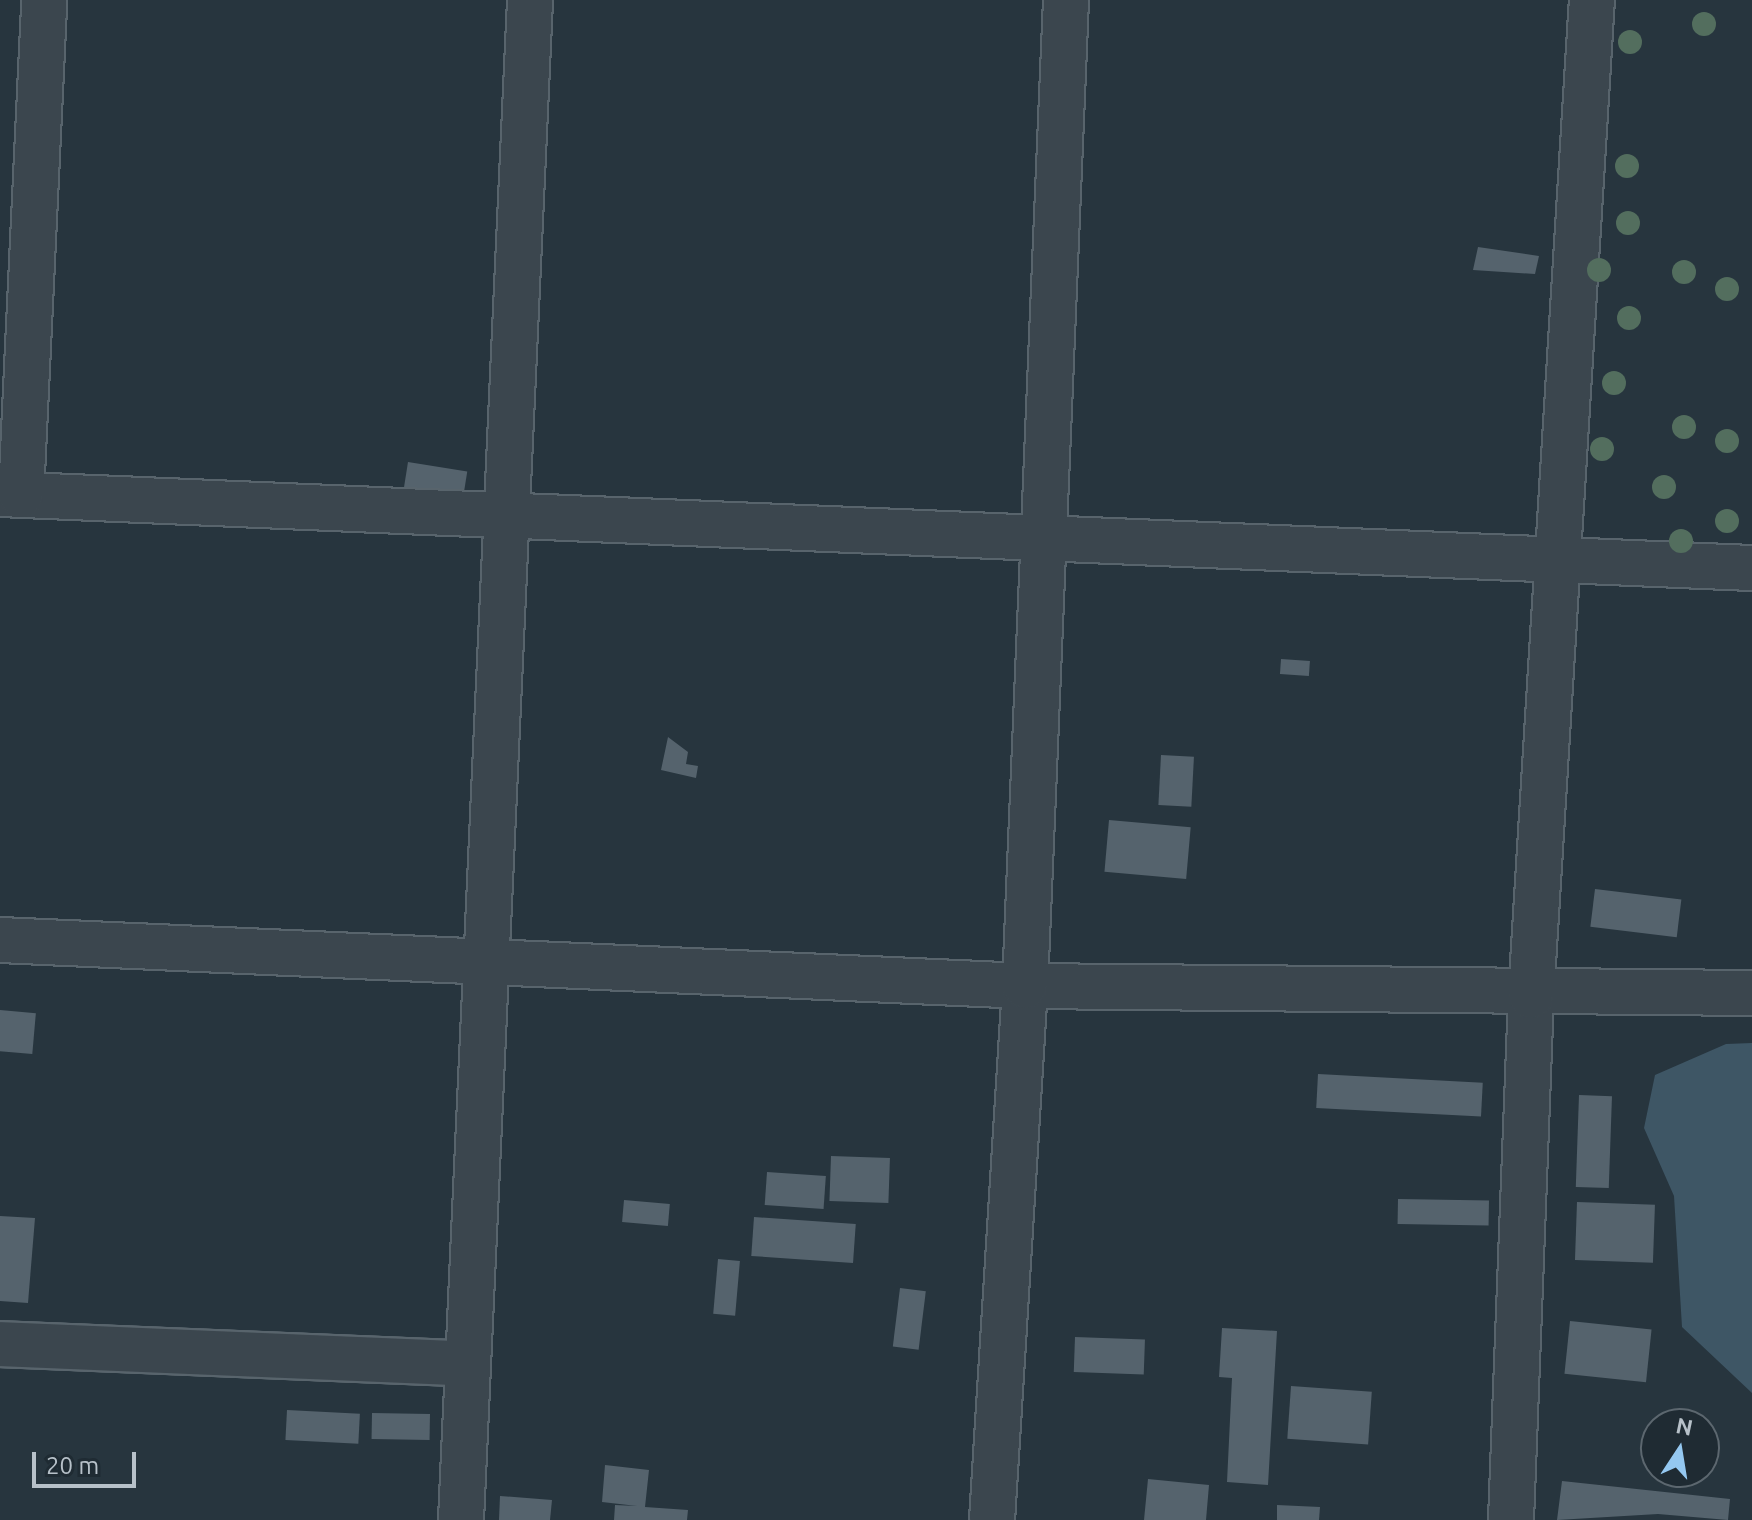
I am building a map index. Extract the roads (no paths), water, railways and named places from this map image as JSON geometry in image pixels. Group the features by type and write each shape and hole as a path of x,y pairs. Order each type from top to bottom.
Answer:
{"street":[{"path":"44,0 11,494 1044,535 1752,568"},
{"path":"461,1520 511,514 530,0"},
{"path":"992,1520 1025,986 1066,0"},
{"path":"1511,1520 1531,996 1592,0"},
{"path":"0,940 1025,986 1531,996 1752,993"},
{"path":"0,1344 468,1364"}],"water":[{"path":"1752,1043 1752,1393 1682,1327 1674,1196 1644,1128 1655,1075 1726,1044"}]}
